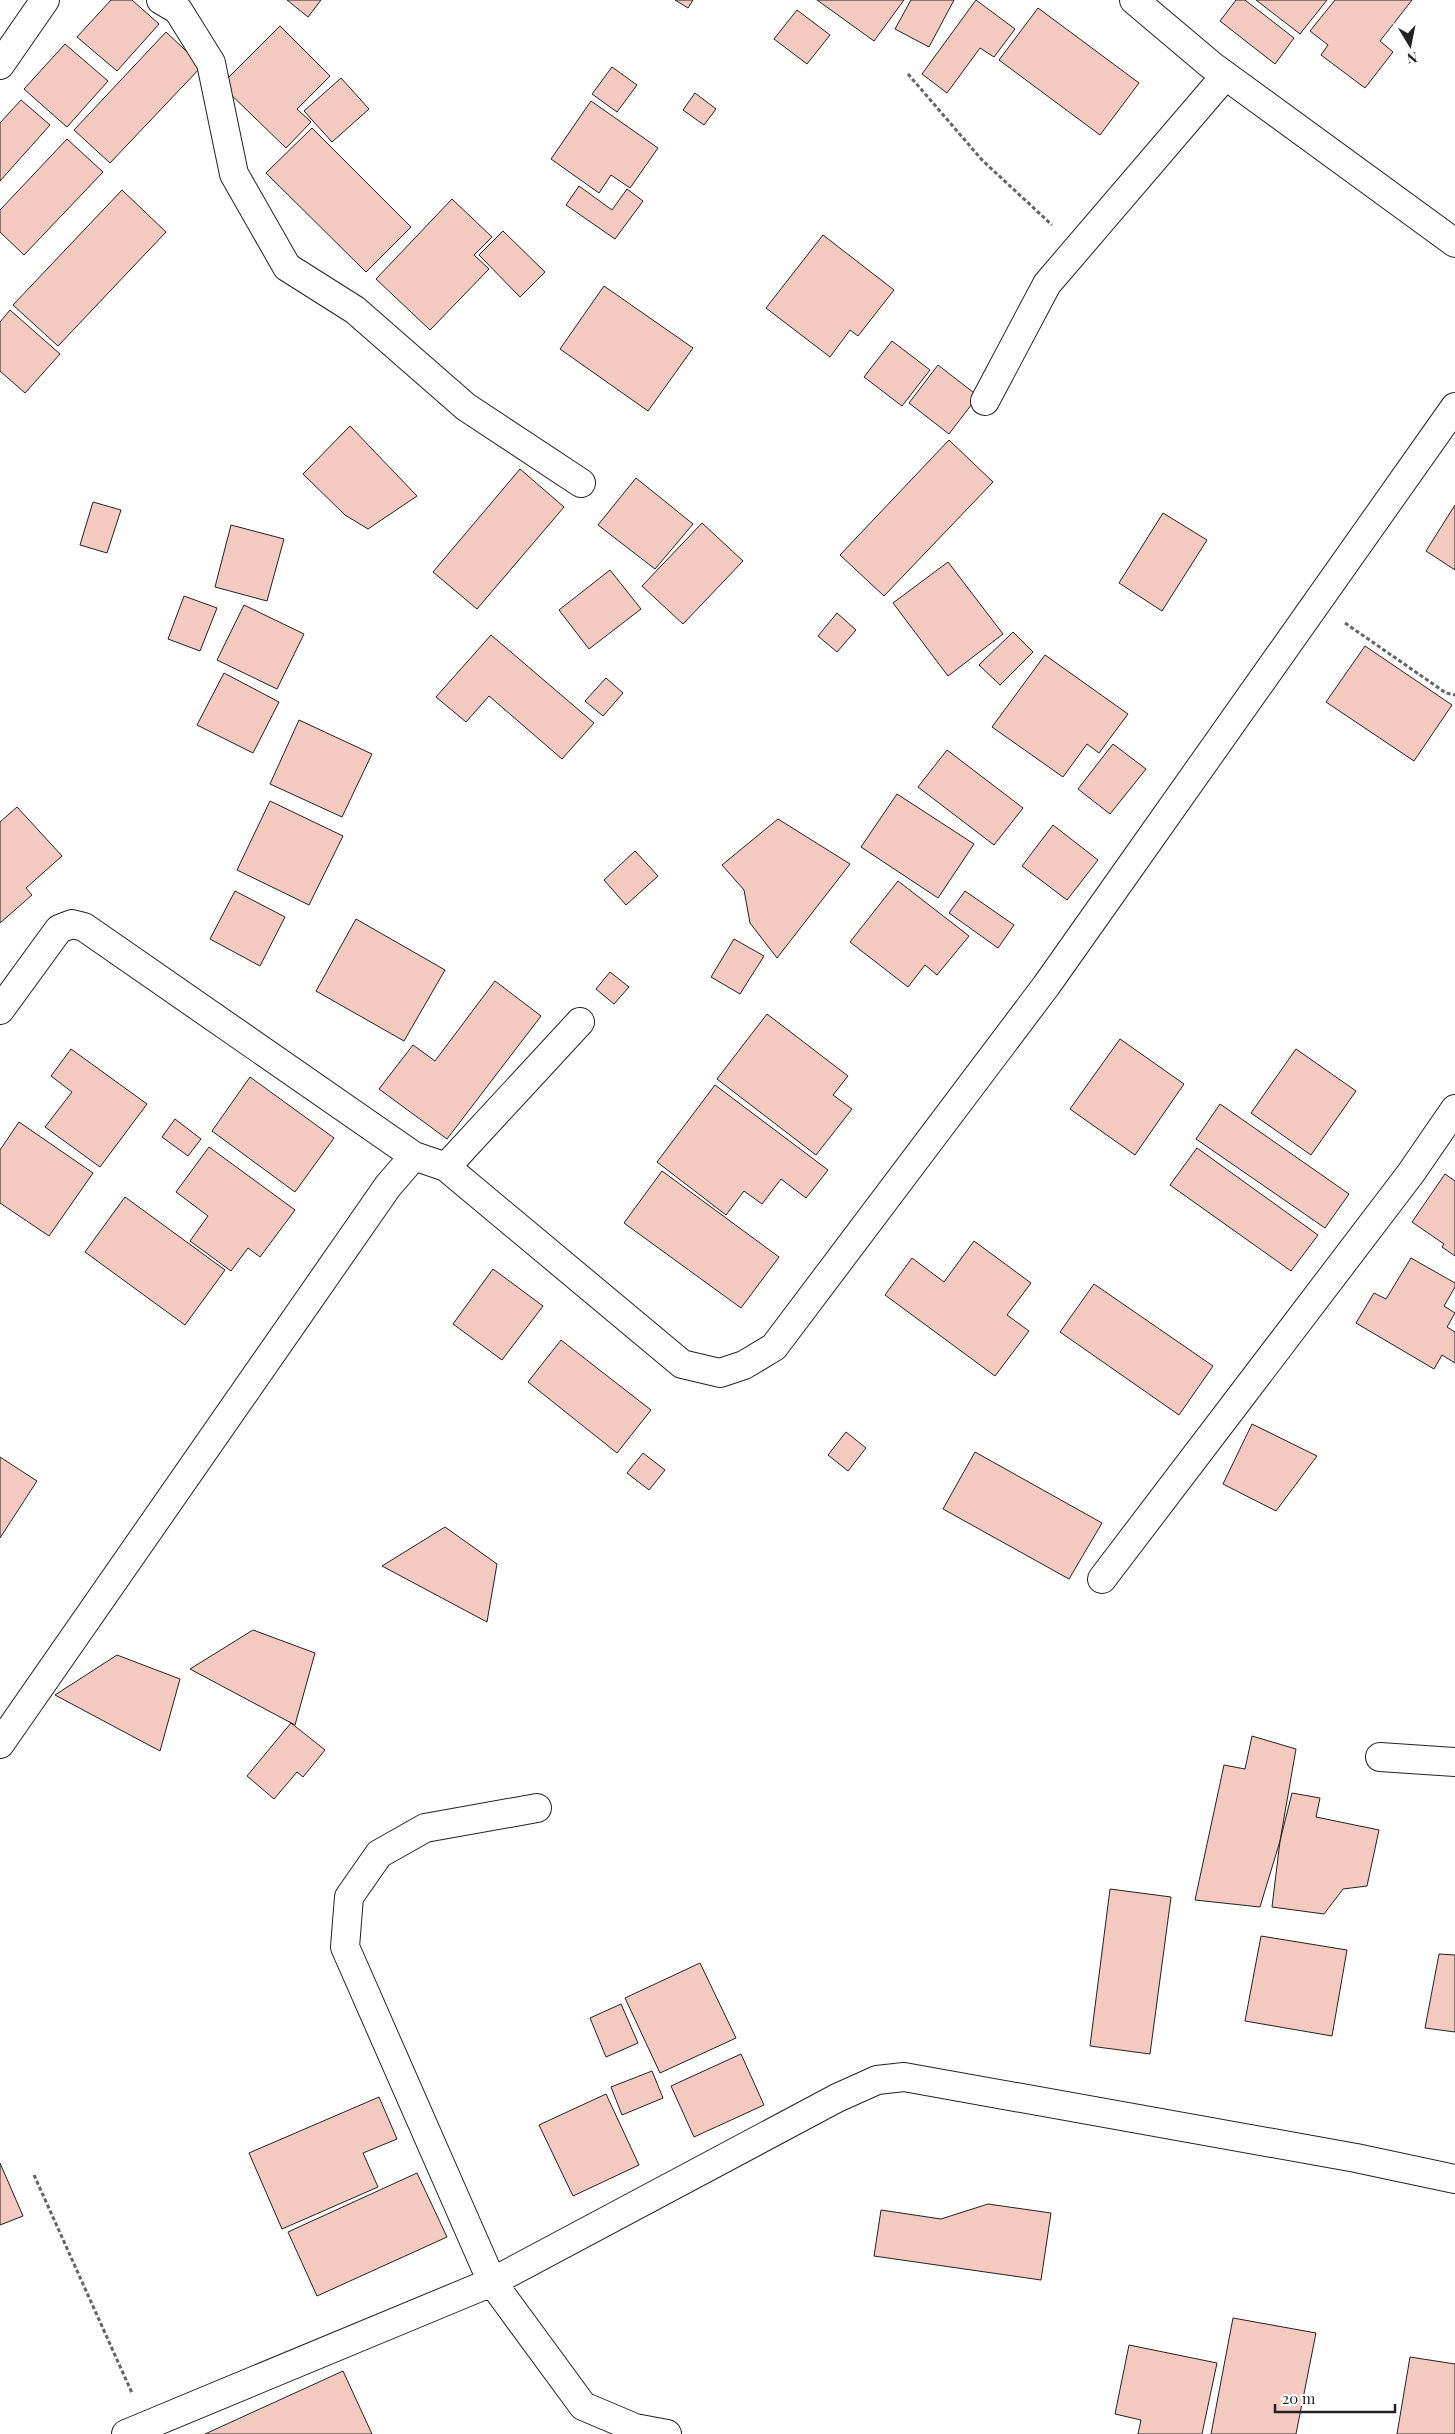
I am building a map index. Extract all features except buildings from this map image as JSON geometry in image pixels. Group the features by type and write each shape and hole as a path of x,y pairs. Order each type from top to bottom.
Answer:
{"street":[{"path":"0,65 45,0"},
{"path":"161,0 178,10 211,63 234,174 287,267 355,310 466,406 581,483"},
{"path":"1134,0 1225,76 1455,243"},
{"path":"986,401 1047,284 1225,76"},
{"path":"0,1010 60,929 72,924 84,927 414,1156 446,1167 682,1364 720,1373 744,1365 774,1347 1046,986 1318,604 1455,407"},
{"path":"446,1167 580,1022"},
{"path":"1102,1579 1411,1173 1455,1109"},
{"path":"0,1744 388,1186 414,1156"},
{"path":"1380,1757 1455,1762"},
{"path":"537,1808 425,1828 379,1854 349,1897 345,1947 492,2282 583,2406 635,2428 667,2434"},
{"path":"141,2431 492,2282 837,2098 877,2080 904,2077 1455,2178"}],"path":[{"path":"908,74 982,160 1076,248"},
{"path":"1318,604 1446,693 1455,695"},
{"path":"34,2176 141,2431"}]}
